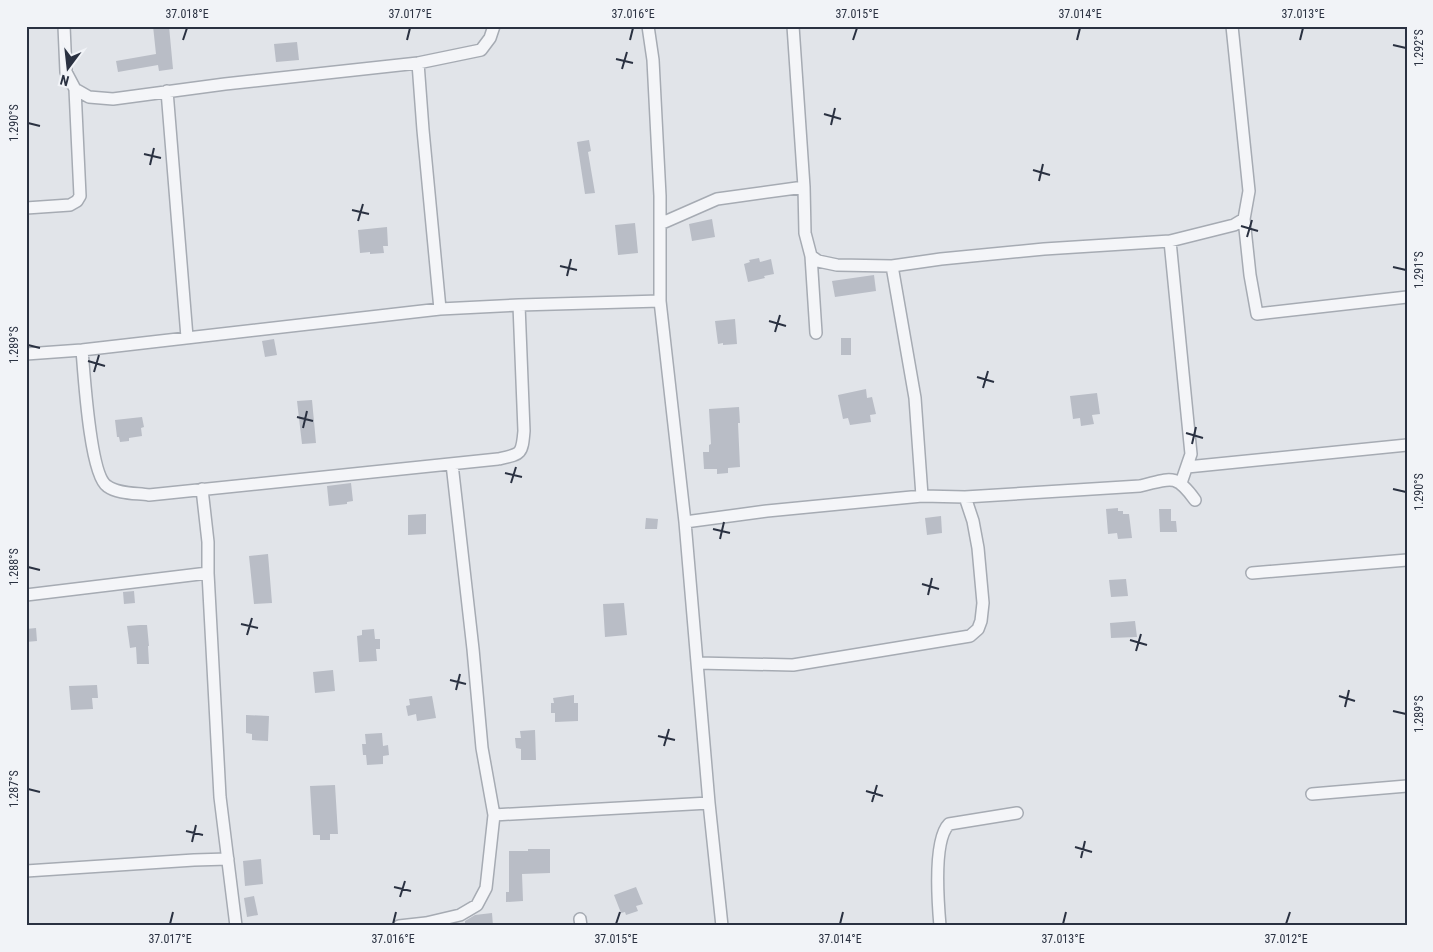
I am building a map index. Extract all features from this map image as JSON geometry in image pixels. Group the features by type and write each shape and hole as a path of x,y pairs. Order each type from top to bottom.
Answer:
{"street":[{"path":"26,208 70,205 77,201 80,196 75,89 66,72 64,26"},
{"path":"75,89 89,97 113,99 225,84 418,63 481,50 490,38 494,26"},
{"path":"648,26 653,70 660,196 660,301 685,522 709,803 722,926"},
{"path":"793,26 804,187 805,233 811,256 816,333"},
{"path":"1232,26 1249,191 1244,219 1250,275 1257,314 1407,297"},
{"path":"418,63 440,309"},
{"path":"167,91 187,337"},
{"path":"660,224 718,199 804,187"},
{"path":"811,256 818,261 837,265 892,266 1025,251 1170,241 1234,225 1244,219"},
{"path":"1170,241 1190,454 1181,483"},
{"path":"892,266 915,398 922,496"},
{"path":"26,354 82,350 440,309 660,301"},
{"path":"82,350 90,434 100,478 107,486 118,490 149,495 452,464 498,459 517,455 522,450 524,431 519,305"},
{"path":"1187,467 1407,445"},
{"path":"399,926 450,922 460,914 477,906 486,888 494,816 482,748 452,464"},
{"path":"685,522 768,511 922,496 965,497 1140,486 1173,479 1181,483 1195,500"},
{"path":"202,489 208,542 220,797 236,926"},
{"path":"697,663 793,665 970,636 978,629 983,603 978,548 973,521 965,497"},
{"path":"1252,573 1407,560"},
{"path":"26,595 208,573"},
{"path":"1312,794 1407,786"},
{"path":"494,816 709,803"},
{"path":"940,926 937,880 944,828 949,824 1017,812"},
{"path":"26,871 228,859"}],"building":[{"path":"153,26 169,26 173,69 159,71 158,65 118,72 116,61 156,54"},
{"path":"297,42 299,60 276,62 274,44"},
{"path":"589,140 591,151 588,152 595,193 585,194 577,142"},
{"path":"712,219 715,237 692,241 689,224"},
{"path":"635,223 638,253 618,255 615,225"},
{"path":"387,227 388,246 383,246 384,253 360,253 358,230"},
{"path":"759,258 760,262 771,259 774,274 748,282 744,264 750,262 749,260"},
{"path":"874,275 876,291 835,297 832,281"},
{"path":"735,319 737,344 718,344 715,321"},
{"path":"841,338 851,338 851,355 841,355"},
{"path":"274,339 277,355 265,357 262,341"},
{"path":"866,389 867,398 872,397 876,414 870,415 871,422 850,425 848,418 843,419 838,395"},
{"path":"1097,393 1100,414 1092,415 1094,424 1081,426 1080,418 1073,419 1070,396"},
{"path":"312,400 316,443 302,444 297,401"},
{"path":"739,407 740,467 728,468 728,473 717,474 717,469 704,469 703,452 709,452 709,445 711,444 709,409"},
{"path":"142,417 144,427 141,428 142,436 120,442 119,437 117,437 115,420"},
{"path":"351,483 353,501 347,502 347,504 329,506 327,486"},
{"path":"1118,508 1118,511 1123,511 1123,514 1129,514 1132,538 1118,539 1117,533 1108,534 1106,509"},
{"path":"1159,509 1171,509 1171,521 1176,521 1177,532 1160,532"},
{"path":"426,514 426,534 408,535 408,515"},
{"path":"941,516 942,533 927,535 925,518"},
{"path":"646,518 658,519 657,529 645,529"},
{"path":"268,554 272,603 254,604 249,556"},
{"path":"1126,579 1128,596 1111,597 1109,580"},
{"path":"134,591 135,603 124,604 123,592"},
{"path":"624,603 627,635 605,637 603,604"},
{"path":"1135,621 1137,637 1111,638 1110,623"},
{"path":"147,625 149,664 137,664 136,647 130,648 127,626"},
{"path":"36,628 37,641 26,642 26,629"},
{"path":"374,629 375,639 380,639 380,649 376,649 377,661 359,662 357,636 362,635 362,630"},
{"path":"333,670 335,691 315,693 313,672"},
{"path":"97,685 98,698 92,698 93,709 71,710 69,686"},
{"path":"574,695 574,703 578,703 578,721 555,722 555,713 551,713 551,703 554,703 553,698"},
{"path":"432,696 436,718 417,721 416,714 408,716 406,706 410,705 409,699"},
{"path":"246,715 269,716 268,741 252,740 252,734 246,733"},
{"path":"535,730 536,760 521,760 521,749 516,748 515,738 521,738 520,731"},
{"path":"382,733 383,746 388,745 389,755 383,756 383,764 367,765 366,755 363,755 362,744 366,744 365,734"},
{"path":"335,785 338,834 330,834 330,840 320,840 320,835 313,835 310,786"},
{"path":"528,849 550,849 550,873 522,874 523,901 506,902 506,892 509,892 509,851 528,851"},
{"path":"261,859 263,884 245,886 243,861"},
{"path":"636,887 643,904 636,906 638,911 626,915 625,912 621,913 614,895"},
{"path":"254,896 258,915 247,917 244,898"},
{"path":"492,913 493,926 465,926 465,921 475,915"}]}
